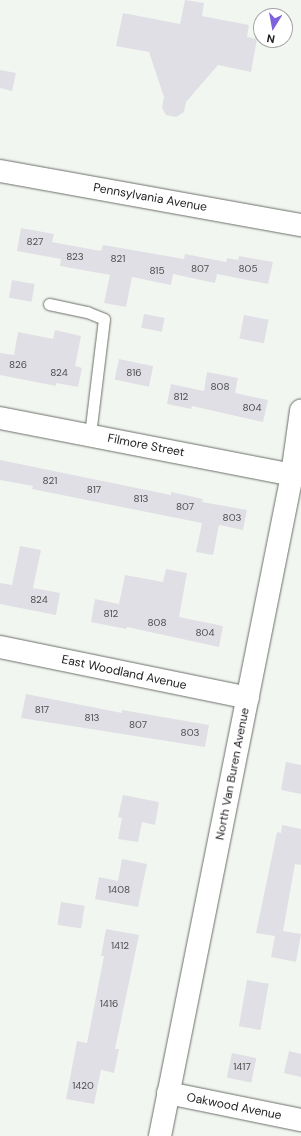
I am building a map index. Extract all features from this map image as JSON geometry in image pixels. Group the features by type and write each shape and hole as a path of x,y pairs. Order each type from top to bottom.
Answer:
{"street":[{"name":"Pennsylvania Avenue","path":"0,171 301,225"},
{"name":"North Van Buren Avenue","path":"160,1136 292,475 301,411"},
{"name":"Filmore Street","path":"0,418 292,475"},
{"name":"East Woodland Avenue","path":"0,648 248,698"},
{"name":"Oakwood Avenue","path":"168,1094 301,1120"}],"lane":[{"path":"49,304 87,312 104,319 90,435"}],"building":[{"path":"185,0 204,3 202,16 249,25 247,37 253,38 253,48 255,48 251,72 218,65 186,102 184,112 176,117 166,115 162,108 164,97 149,52 116,46 123,13 180,24"},
{"path":"0,70 16,73 12,91 0,88"},
{"path":"21,228 54,234 52,242 101,251 103,245 184,259 185,254 226,262 227,258 238,260 239,256 273,262 268,284 217,274 215,283 173,274 171,285 132,277 126,307 104,303 110,275 60,266 61,259 17,251"},
{"path":"12,280 35,284 32,302 9,298"},
{"path":"144,314 165,318 162,332 141,328"},
{"path":"244,315 269,320 264,343 239,339"},
{"path":"55,330 81,336 75,366 82,368 78,387 56,383 56,386 0,375 0,353 14,355 18,332 53,339"},
{"path":"119,359 153,366 149,387 115,380"},
{"path":"207,372 238,378 235,393 268,400 263,422 192,406 191,409 167,404 171,384 204,391"},
{"path":"0,460 171,495 171,492 203,499 202,502 247,510 243,530 219,525 213,555 196,552 202,523 32,489 33,486 0,480"},
{"path":"20,546 41,550 33,588 60,593 56,615 0,604 0,583 12,585"},
{"path":"166,569 187,573 179,617 223,626 219,647 127,627 126,629 91,622 95,599 119,604 125,575 163,582"},
{"path":"26,694 122,713 122,710 209,725 205,747 21,718"},
{"path":"286,762 301,765 301,794 281,790"},
{"path":"123,795 159,802 155,825 142,822 138,842 118,839 122,818 118,817"},
{"path":"282,825 301,829 301,865 295,864 283,931 301,934 296,962 271,957 275,936 256,933 277,832 281,833"},
{"path":"122,859 147,864 138,907 95,899 99,877 118,881"},
{"path":"61,902 85,906 81,928 57,925"},
{"path":"106,929 139,935 115,1049 119,1049 114,1073 101,1070 94,1104 66,1099 77,1041 87,1043 104,956 101,956"},
{"path":"247,980 269,984 261,1030 239,1026"},
{"path":"289,1051 301,1054 301,1077 284,1073"},
{"path":"232,1053 256,1058 251,1083 227,1077"}]}
